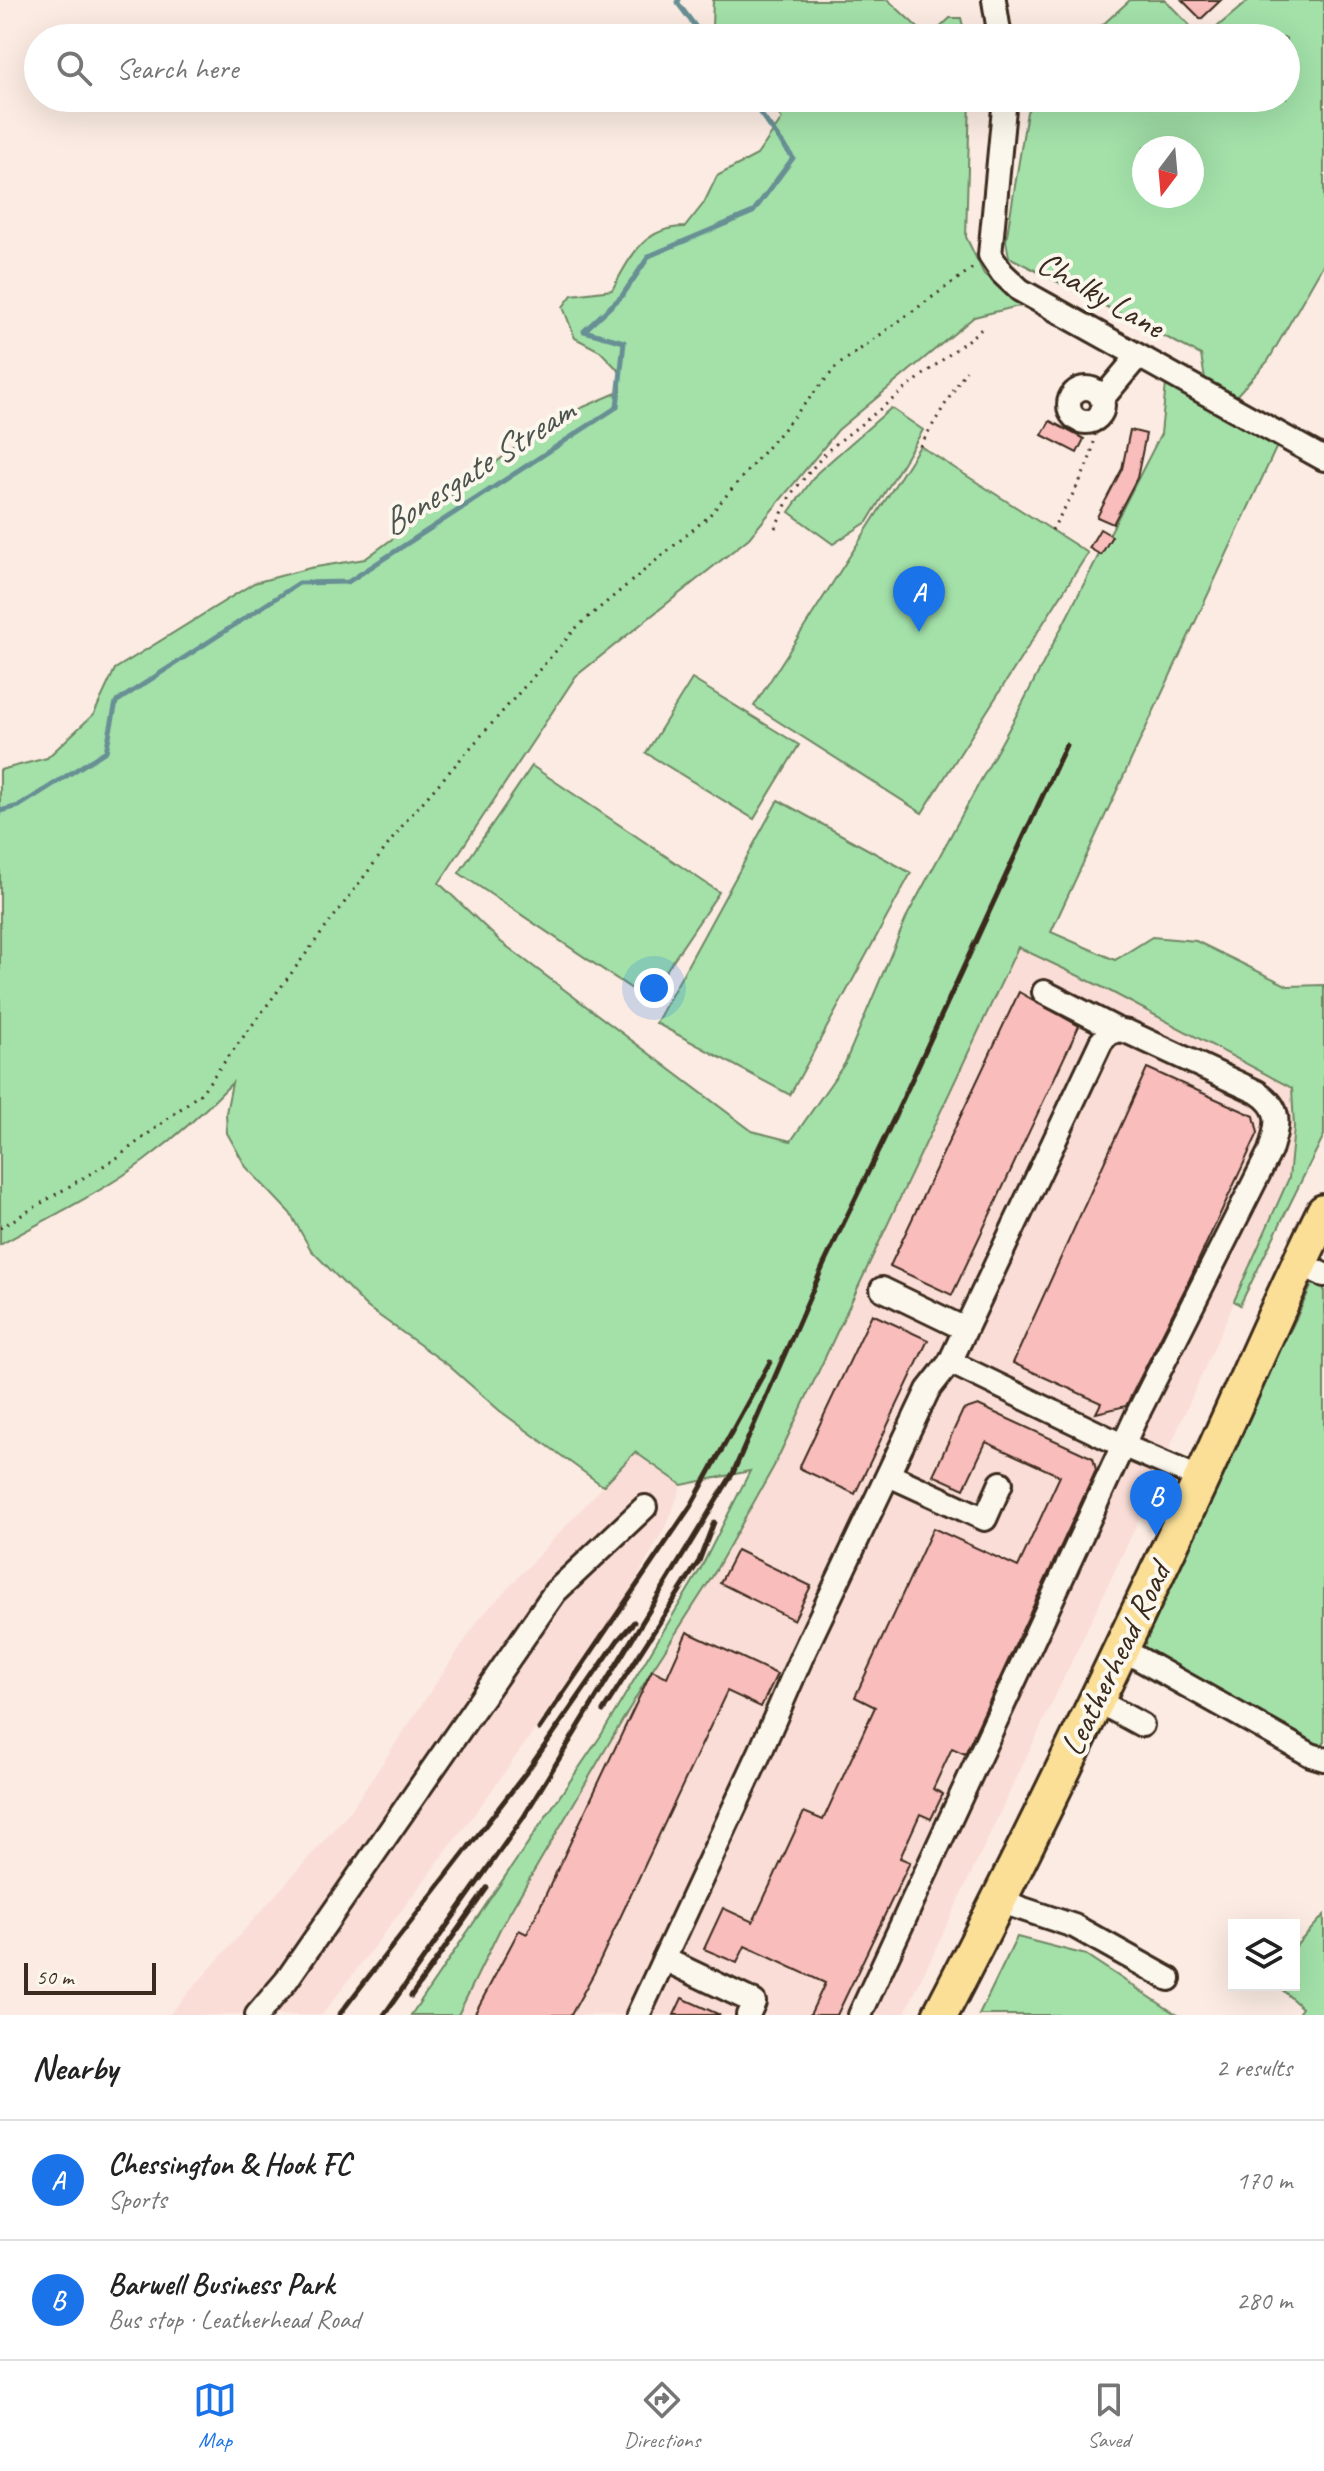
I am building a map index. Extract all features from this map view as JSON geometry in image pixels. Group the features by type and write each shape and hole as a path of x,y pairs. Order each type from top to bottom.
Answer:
{"highway":[{"name":"Leatherhead Road","path":"940,2015 999,1901 1201,1479 1311,1269 1324,1212"}],"street":[{"path":"994,0 998,24"},
{"name":"Chalky Lane","path":"1004,112 990,255 1002,273 1020,290 1324,459"},
{"path":"1098,409 1138,356"},
{"path":"860,2015 1136,1417 1270,1151 1277,1121 1274,1108 1257,1092 1118,1030 1044,992"},
{"path":"638,2015 928,1390 950,1362 1101,1042 1108,1034 1118,1030"},
{"path":"882,1289 965,1329"},
{"path":"950,1362 1124,1446 1201,1479"},
{"path":"889,1475 985,1519 1001,1483"},
{"path":"257,2015 286,1981 555,1592 645,1507"},
{"path":"1120,1648 1311,1755 1324,1759"},
{"path":"1096,1700 1142,1725"},
{"path":"999,1901 1074,1926 1169,1979"},
{"path":"664,1959 754,2002 748,2015"}],"path":[{"path":"0,1228 118,1157 201,1093 406,821 578,626 708,517 837,366 990,255"},
{"path":"775,528 791,494 827,451 984,327"},
{"path":"920,446 966,370"},
{"path":"1052,530 1087,466 1097,436 1098,409"}],"shaded area":[{"path":"1018,946 1292,1088 1294,1127 1289,1178 1143,1511 904,2015 458,2015 500,1929 652,1670 712,1577 774,1466"},
{"path":"635,1452 682,1485 668,1521 621,1608 482,1804 322,2015 169,2015 351,1810 480,1618"}],"green space":[{"path":"713,0 888,0 914,24 712,24"},
{"path":"1130,0 1165,0 1188,24 1103,24"},
{"path":"1249,0 1324,0 1324,263 1268,361 1236,396 1205,379 1201,355 1009,257 1006,241 1027,112 1300,112 1300,24 1221,24"},
{"path":"950,18 961,18 962,24 944,24"},
{"path":"777,112 970,112 966,237 984,274 1027,304 974,317 838,430 749,538 576,676 439,883 501,942 752,1131 791,1141 845,1063 908,914 1017,714 1161,434 1166,384 1277,446 1051,932 1115,960 1152,937 1196,941 1288,986 1324,985 1324,1135 1240,1305 1234,1301 1289,1178 1294,1127 1292,1088 1104,988 1018,947 774,1466 712,1577 652,1670 500,1929 458,2015 411,2015 600,1737 701,1568 750,1471 682,1485 635,1452 603,1486 500,1411 448,1365 367,1307 311,1250 290,1213 246,1167 227,1133 226,1113 232,1083 178,1134 127,1173 0,1245 0,770 47,758 94,714 115,669 254,583 310,568 365,559 553,420 621,391 621,373 600,351 575,338 563,307 572,295 612,290 640,246 658,232 685,227 704,203 717,176 757,155 782,119"},
{"path":"891,408 923,430 867,522 833,544 789,512 817,473"},
{"path":"920,446 1088,553 922,813 754,706"},
{"path":"692,679 799,745 754,819 646,753"},
{"path":"532,766 719,892 647,999 459,873"},
{"path":"778,800 911,873 790,1095 656,1023"},
{"path":"1324,1259 1324,1748 1316,1748 1134,1645 1249,1402 1292,1327"},
{"path":"1324,1915 1324,2015 1297,2015 1302,2008 1284,1991 1300,1991 1300,1941"},
{"path":"1017,1937 1086,1955 1177,2015 979,2015"}],"building":[{"path":"1182,0 1221,0 1201,19"},
{"path":"1050,421 1084,439 1077,453 1042,435"},
{"path":"1130,430 1146,434 1137,478 1113,524 1097,517 1122,469"},
{"path":"1100,529 1112,536 1101,555 1089,548"},
{"path":"1019,992 1079,1026 952,1295 890,1266"},
{"path":"1147,1068 1254,1116 1258,1133 1126,1406 1096,1413 1101,1403 1013,1363"},
{"path":"872,1314 928,1340 855,1494 799,1468"},
{"path":"978,1405 1093,1458 1096,1470 965,1754 952,1748 933,1789 943,1794 931,1819 920,1814 900,1858 910,1862 837,2015 810,2015 825,1983 745,1946 737,1963 704,1949 723,1908 753,1922 804,1812 823,1820 875,1707 855,1697 933,1528 1018,1567 1060,1476 986,1442 964,1489 933,1475 963,1410"},
{"path":"737,1550 811,1586 794,1620 720,1583"},
{"path":"687,1632 777,1674 761,1707 727,1691 594,1973 571,2015 474,2015 519,1930 527,1934 652,1670 667,1677"},
{"path":"682,1998 720,2015 674,2015"}],"waterway":[{"name":"Bonesgate Stream","path":"679,0 677,2 694,24"},
{"name":"Bonesgate Stream","path":"0,811 19,806 106,751 116,702 299,583 348,582 617,407 624,342 584,331 622,296 649,256 753,212 793,158 759,112"}],"railway":[{"path":"384,2015 523,1818 733,1473 824,1264 1066,745"},
{"path":"539,1729 692,1504 770,1362"},
{"path":"603,1711 699,1561 714,1522"},
{"path":"339,2015 528,1770 618,1640 634,1622"},
{"path":"411,1996 487,1888"}],"place":[{"name":"Chessington & Hook FC","path":"919,632"},
{"name":"Barwell Business Park","path":"1156,1536"}]}
